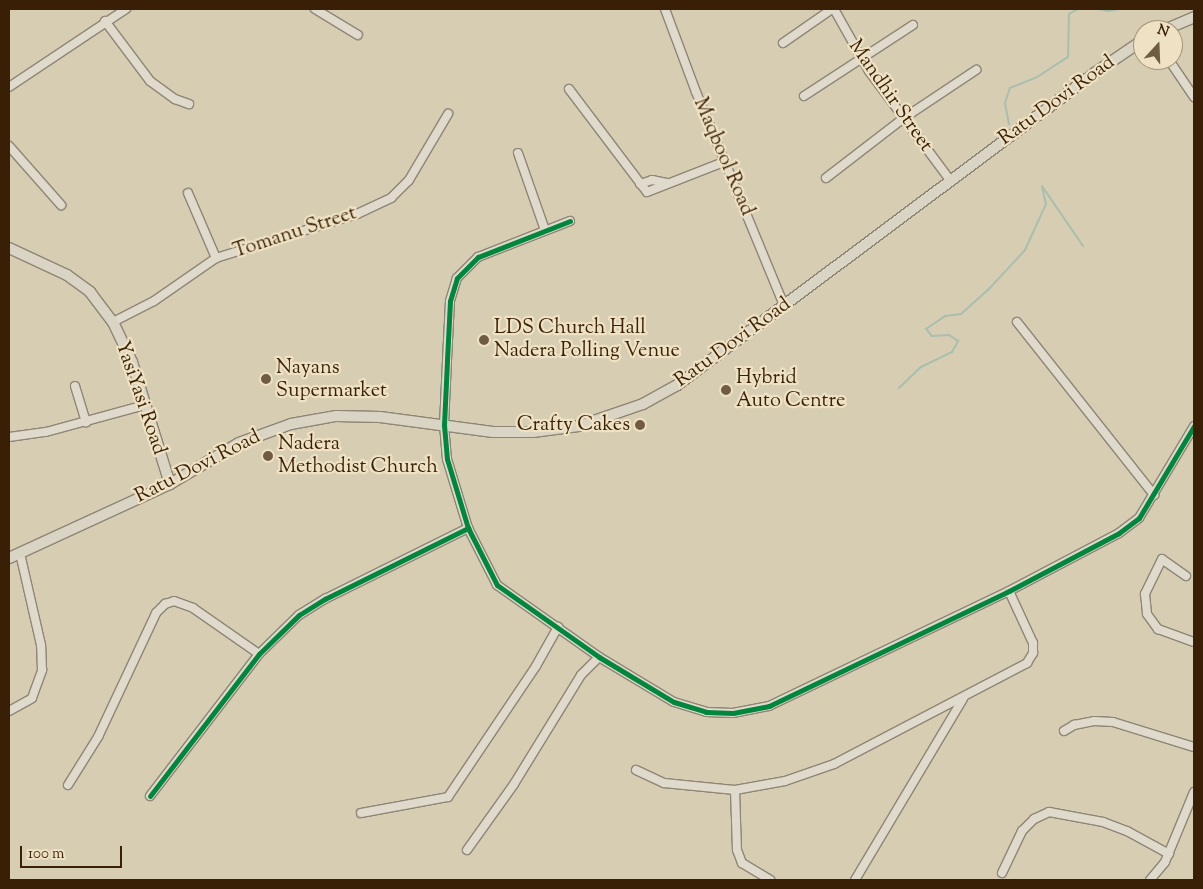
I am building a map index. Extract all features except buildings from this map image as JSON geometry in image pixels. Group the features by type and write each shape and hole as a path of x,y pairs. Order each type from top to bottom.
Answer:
{"main road":[{"name":"Ratu Dovi Road","path":"9,558 170,484 239,443 291,424 336,416 380,417 494,432 533,432 579,426 609,417 676,386 950,180 1133,47"},
{"name":"YasiYasi Road","path":"9,248 67,275 90,292 113,322 132,362 170,484"}],"street":[{"path":"9,87 105,21 126,9"},
{"path":"315,9 358,35"},
{"name":"Maqbool Road","path":"665,9 724,162 784,305"},
{"path":"784,43 833,9"},
{"name":"Mandhir Street","path":"833,9 860,58 950,180"},
{"path":"105,21 150,81 175,99 188,104"},
{"path":"804,96 913,25"},
{"path":"826,178 904,118 976,70"},
{"path":"1176,70 1194,97"},
{"path":"569,90 640,184 649,193 662,188 667,183 724,162"},
{"name":"Tomanu Street","path":"113,322 154,301 216,258 357,214 391,198 410,180 448,114"},
{"path":"9,146 28,171 61,205"},
{"path":"518,153 545,230"},
{"path":"640,184 652,180 667,183"},
{"path":"188,193 216,258"},
{"path":"570,221 478,257 456,278 450,301 444,425 453,482 468,528 497,585 558,626 599,657 674,702 706,712 733,713 769,706 1009,591 1119,533 1139,518 1194,426"},
{"path":"1017,322 1154,495"},
{"path":"75,386 86,422"},
{"path":"9,437 86,422 145,405"},
{"path":"150,796 259,654 299,615 325,599 468,528"},
{"path":"9,711 32,698 42,670 40,645 20,553"},
{"path":"1186,576 1162,559 1145,594 1147,607 1158,629 1194,642"},
{"path":"636,770 664,783 735,790 785,781 834,764 963,699 1027,663 1033,652 1033,643 1009,591"},
{"path":"68,785 98,737 156,613 165,604 174,601 193,608 259,654"},
{"path":"361,813 448,797 536,666 558,626"},
{"path":"467,850 530,760 581,675 599,657"},
{"path":"855,880 963,699"},
{"path":"1064,731 1074,725 1094,721 1113,722 1194,747"},
{"path":"735,790 737,850 742,863 770,880"},
{"path":"1150,880 1168,854 1194,792"},
{"path":"1002,873 1022,831 1034,818 1049,812 1103,822 1127,830 1168,854"}],"waterway":[{"path":"1009,124 1005,103 1010,88 1037,77 1068,57 1069,14 1078,9"},
{"path":"1099,9 1108,11 1119,9"},
{"path":"899,388 921,367 952,352 958,341 949,335 932,336 926,329 945,316 961,314 988,290 1025,250 1046,204 1042,186 1083,246"}],"cycle path":[{"path":"570,221 478,257 457,278 450,301 444,425 447,459 468,528 497,585 599,657 674,702 706,712 733,713 769,706 1009,591 1119,533 1139,518 1194,426"},
{"path":"150,796 259,654 299,615 325,599 468,528"}],"place":[{"name":"LDS Church Hall Nadera Polling Venue","path":"484,340"},
{"name":"Nayans Supermarket","path":"266,379"},
{"name":"Hybrid Auto Centre","path":"726,390"},
{"name":"Crafty Cakes","path":"640,425"},
{"name":"Nadera Methodist Church","path":"268,456"}]}
